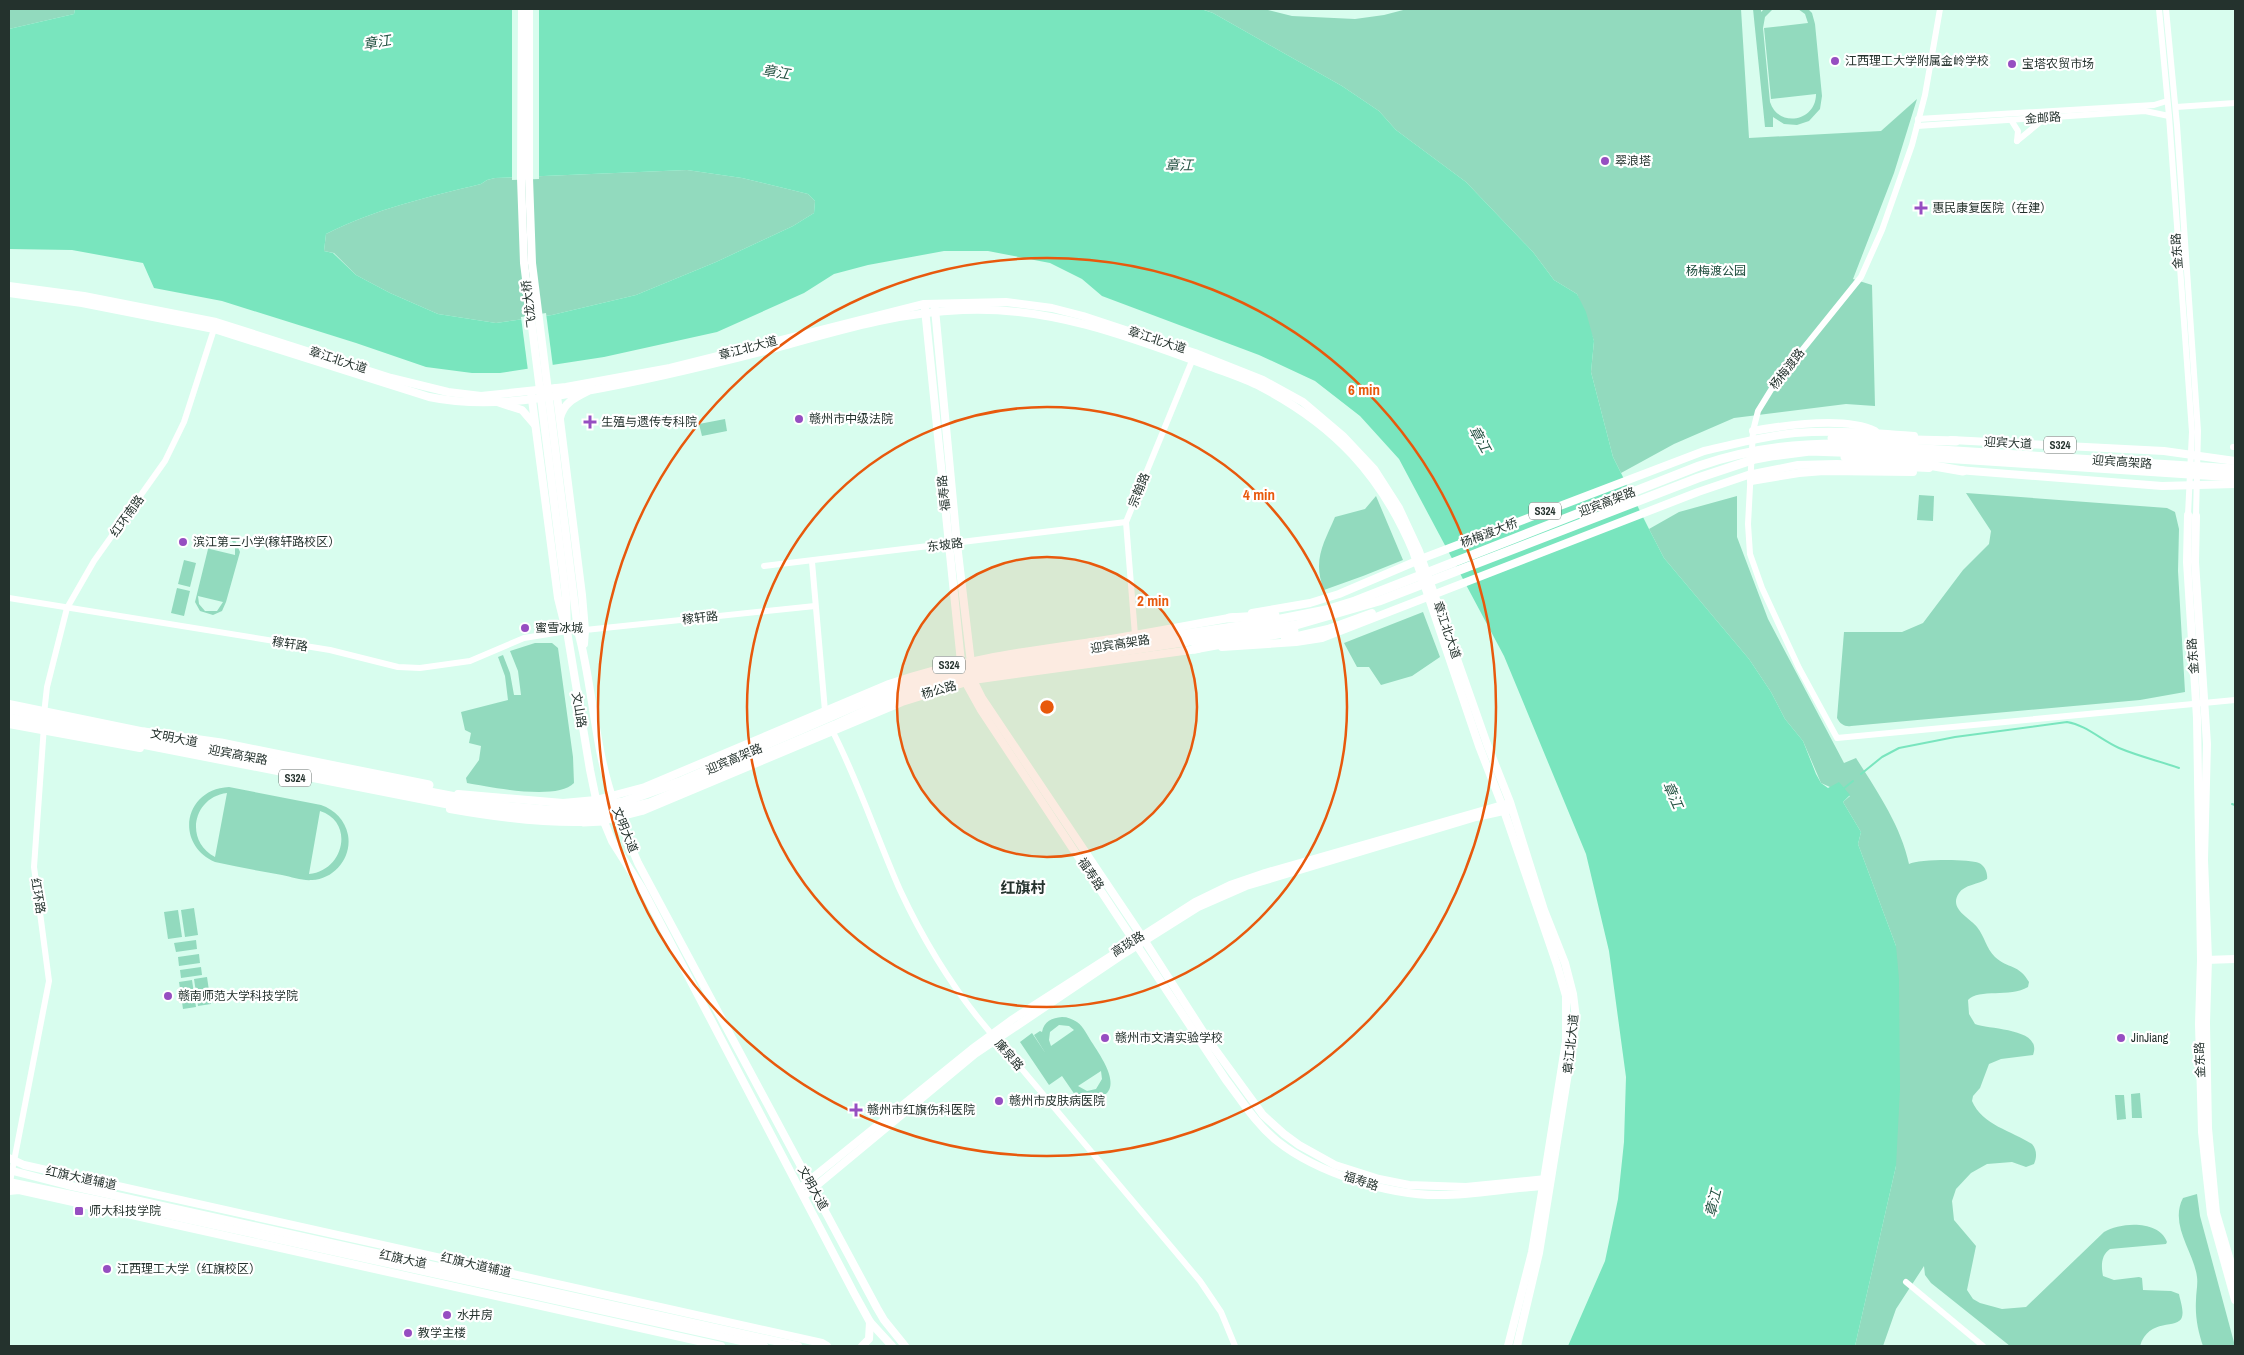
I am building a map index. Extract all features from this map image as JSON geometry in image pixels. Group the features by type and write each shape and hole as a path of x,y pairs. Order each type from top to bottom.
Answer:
{"highway":[{"path":"1810,448 1866,437 1914,441 1956,441"},
{"path":"1810,448 1840,457 1917,463 1963,471"},
{"name":"迎宾高架路","path":"9,709 141,737 504,806 546,810 581,809 623,802 682,781 894,689 932,678 1010,660 1261,627 1335,621 1359,612 1379,601 1740,463 1810,448"},
{"name":"迎宾高架路","path":"1294,624 1689,470 1740,453 1810,448 1889,450 2235,468"},
{"name":"迎宾高架路","path":"1889,450 2232,477"},
{"path":"1229,618 1268,616 1294,624"},
{"path":"1194,649 1294,624"},
{"name":"迎宾高架路","path":"9,721 452,805 546,817 581,816 612,812 650,802 835,725 897,696 932,685 1010,668 1261,627"},
{"path":"144,732 221,743 339,765 455,791 504,806"},
{"name":"文明大道","path":"583,822 603,821"}],"main road":[{"name":"飞龙大桥","path":"522,9 521,178 524,263 570,597"},
{"name":"飞龙大桥","path":"529,9 529,194 532,263 570,597"},
{"name":"章江北大道","path":"9,286 84,296 215,326 391,378 448,392 481,396 532,395 590,390 671,375 824,335 935,312 1005,310 1048,315 1194,356"},
{"name":"章江北大道","path":"9,293 82,303 215,326 429,397 456,402 500,403 532,395"},
{"name":"章江北大道","path":"556,392 670,368 924,304 1006,302 1052,308 1083,316 1194,356 1259,386 1298,408 1339,439 1370,474 1394,511 1430,592 1479,746 1507,806 1566,996 1566,1041 1539,1254 1517,1346"},
{"name":"福寿路","path":"934,303 961,662 990,724 1139,940 1226,1080 1254,1118 1278,1141 1307,1159 1346,1177 1409,1194 1440,1196 1547,1182"},
{"name":"福寿路","path":"924,304 969,660 969,681"},
{"path":"560,420 562,412 569,402 590,390"},
{"path":"556,392 585,630 584,651"},
{"path":"532,395 558,598 566,631"},
{"path":"500,403 522,410 536,426"},
{"path":"1754,431 1804,425 1840,424 1860,426 1879,433"},
{"name":"迎宾大道","path":"1810,448 1879,433 1956,441 2164,451 2235,462"},
{"name":"杨梅渡大桥","path":"1294,624 1339,594 1426,557 1686,457 1740,442 1810,448"},
{"name":"S324","path":"1294,624 1322,638 1735,479 1775,468 1810,448"},
{"path":"1751,481 1798,472 1963,471 2162,486 2235,484"},
{"name":"金东路","path":"2192,516 2187,562 2200,703 2206,744 2204,960 2208,1128 2216,1213 2235,1276"},
{"path":"1294,624 1328,629 1430,592"},
{"name":"文山路","path":"570,597 566,631 596,800 603,821"},
{"name":"文山路","path":"570,597 584,651 603,769 611,797"},
{"name":"杨公路","path":"611,797 663,780 908,677 969,660 1135,635 1229,618"},
{"name":"杨公路","path":"603,821 642,811 678,797 934,690 969,681 1194,649 1276,642 1294,624"},
{"name":"文明大道","path":"9,704 456,793 545,803 596,800 611,797 638,863 884,1320 905,1346"},
{"name":"文明大道","path":"48,729 500,818 546,823 583,822"},
{"name":"高琰路","path":"802,1192 968,1060 994,1037 1195,902 1245,880 1475,811 1507,806"},
{"name":"文明大道","path":"603,821 612,841 643,890 870,1322 892,1346"},
{"path":"2204,960 2235,959"},
{"name":"金东路","path":"2204,960 2199,1024 2202,1132 2210,1214 2235,1300"},
{"name":"红旗大道","path":"10,1164 798,1346"},
{"name":"红旗大道辅道","path":"10,1164 24,1165 774,1332 822,1343 827,1346"},
{"name":"章江北大道","path":"1508,1346 1532,1252 1547,1182"},
{"name":"红旗大道","path":"9,1184 164,1214 764,1346"},
{"name":"红旗大道辅道","path":"9,1191 19,1190 721,1346"},
{"path":"862,1346 869,1339 870,1322"}],"street":[{"name":"杨梅渡路","path":"1940,9 1925,95 1912,145 1882,230 1861,277 1774,385 1758,411 1754,431 1748,539 1753,565 1799,668 1836,738 2200,703"},
{"name":"金东路","path":"2159,9 2169,116 2194,456 2192,516"},
{"name":"金东路","path":"2166,9 2176,107 2198,431 2194,456"},
{"name":"金邮路","path":"1917,122 2154,105 2167,101"},
{"path":"2176,107 2235,103"},
{"name":"金邮路","path":"1917,122 2011,120 2145,111 2169,116"},
{"path":"2011,120 2018,130 2017,141 2046,118"},
{"name":"红环南路","path":"43,710 67,608 94,561 165,461 184,422 215,326"},
{"name":"宗翰路","path":"1135,635 1126,522 1194,356"},
{"name":"东坡路","path":"764,566 812,562 1126,522"},
{"path":"812,562 825,711"},
{"name":"稼轩路","path":"9,598 330,650 398,667 420,668 470,661 524,638 566,631"},
{"name":"稼轩路","path":"585,630 816,606"},
{"path":"2200,703 2235,700"},
{"name":"红环路","path":"9,1184 10,1164 29,1079 49,974 34,867 48,729 43,710"},
{"name":"廉泉路","path":"833,732 901,891 943,968 978,1020 1200,1281 1220,1312 1235,1346"},
{"path":"1906,1282 1983,1346"}],"green space":[{"path":"9,9 75,9 74,14 9,29"},
{"name":"杨梅渡公园","path":"1201,9 1264,9 1292,16 1355,19 1384,15 1407,9 1741,9 1749,138 1881,131 1917,99 1894,173 1853,279 1872,285 1875,406 1846,404 1734,418 1674,444 1621,473 1613,457 1591,372 1594,341 1577,294 1554,280 1533,252 1466,182 1396,130 1379,111 1342,86 1213,13"},
{"path":"1753,9 1761,9 1761,12 1764,9 1773,9 1765,17 1763,28 1770,102 1774,110 1781,116 1788,118 1804,116 1810,111 1816,94 1771,99 1764,28 1808,23 1805,14 1798,9 1808,9 1812,13 1815,24 1822,96 1820,109 1809,121 1797,125 1784,124 1773,117 1773,127 1765,127"},
{"path":"687,170 742,178 808,194 815,201 814,213 793,226 716,262 636,295 552,315 496,323 438,314 390,293 356,275 334,253 324,251 326,234 363,217 402,204 481,184 495,178"},
{"path":"725,419 727,431 702,436 699,424"},
{"path":"1966,493 2167,508 2175,512 2179,529 2178,571 2185,692 2140,700 1849,726 1841,723 1837,718 1844,632 1902,632 1923,623 1963,570 1989,544 1991,531"},
{"path":"1919,495 1934,496 1933,521 1917,520"},
{"path":"1376,496 1403,560 1324,590 1319,570 1319,561 1335,517 1365,509"},
{"path":"1737,496 1737,537 1768,619 1844,763 1856,758 1894,822 1909,864 1933,860 1955,860 1979,863 1983,866 1987,879 1961,890 1956,899 1956,904 1961,913 1977,927 1995,957 2017,969 2029,982 2028,987 2021,990 1979,994 1968,1000 1969,1014 1975,1024 2023,1035 2034,1046 2033,1055 2001,1059 1989,1064 1980,1088 1973,1096 1972,1101 1990,1122 2032,1144 2036,1151 2036,1156 2034,1164 2026,1167 2012,1162 1987,1164 1971,1173 1956,1189 1952,1201 1954,1220 1976,1246 1967,1290 1973,1299 1980,1303 2002,1309 2026,1307 2104,1232 2120,1226 2139,1225 2148,1227 2163,1235 2167,1242 2166,1244 2110,1249 2103,1258 2102,1265 2103,1276 2114,1280 2139,1277 2142,1278 2143,1290 2171,1291 2179,1294 2183,1311 2179,1321 2150,1331 2144,1337 2140,1346 2010,1346 1931,1283 1925,1275 1924,1266 1896,1309 1883,1346 1855,1346 1896,1166 1896,946 1858,844 1861,832 1843,802 1850,796 1821,783 1803,741 1785,719 1771,692 1749,659 1664,558 1649,529 1679,512"},
{"path":"222,535 235,540 240,552 226,602 222,611 213,615 200,611 195,602 209,545 213,539","holes":["220,538 232,541 235,546 235,555 210,549 213,543","198,596 223,602 217,611 205,611 199,604"]},
{"path":"184,560 196,563 190,587 178,584"},
{"path":"177,588 190,591 184,616 171,613"},
{"path":"1423,612 1440,657 1412,676 1381,685 1369,667 1357,667 1344,643"},
{"path":"535,643 552,643 558,648 573,757 574,783 565,788 539,792 506,790 467,783 466,778 479,760 481,746 469,743 471,733 465,730 461,712 508,700 505,676 498,657 503,655 510,673 514,695 521,695 518,671 510,651"},
{"path":"229,787 326,807 339,816 347,830 349,843 344,859 335,871 328,876 309,880 215,862 202,854 194,843 190,831 190,819 194,807 202,797 214,790","holes":["227,793 215,857 205,850 199,841 196,831 197,820 206,802 215,796","320,811 331,817 338,825 341,835 341,846 337,856 330,864 321,871 309,874"]},
{"path":"194,908 198,935 185,937 181,910"},
{"path":"178,910 182,937 168,939 164,912"},
{"path":"196,940 197,949 176,952 174,943"},
{"path":"199,954 200,963 179,966 178,957"},
{"path":"201,967 202,975 181,978 180,970"},
{"path":"207,977 211,1004 198,1006 194,979"},
{"path":"192,980 196,1007 183,1009 179,982"},
{"path":"1058,1017 1070,1018 1082,1027 1103,1060 1110,1077 1108,1092 1100,1097 1088,1099 1091,1104 1084,1108 1062,1076 1049,1085 1020,1042 1032,1033 1046,1054 1034,1035 1040,1031 1042,1032 1049,1021","holes":["1059,1025 1069,1026 1074,1030 1051,1046 1049,1040 1050,1032","1101,1071 1102,1079 1096,1089 1087,1091 1078,1086"]},
{"path":"2140,1093 2142,1118 2132,1118 2131,1094"},
{"path":"2115,1095 2124,1095 2126,1119 2117,1120"},
{"path":"2197,1194 2200,1216 2235,1346 2203,1346 2197,1324 2197,1277 2180,1228 2179,1208 2183,1198"}],"water":[{"name":"章江","path":"75,9 1201,9 1213,13 1342,86 1379,111 1396,130 1466,182 1533,252 1554,280 1577,294 1586,312 1594,341 1591,372 1613,457 1664,558 1749,659 1771,692 1785,719 1803,741 1821,783 1828,788 1839,782 1850,795 1843,802 1861,832 1858,844 1896,946 1899,979 1900,1089 1896,1166 1855,1346 1568,1346 1605,1261 1618,1199 1624,1142 1626,1077 1609,951 1586,854 1504,656 1399,459 1360,416 1315,381 1259,355 1102,296 1082,279 1050,263 988,251 944,251 868,265 834,274 804,293 717,332 604,357 500,373 472,373 426,367 222,301 154,288 143,263 72,250 9,249 9,29 74,14","holes":["687,170 742,178 808,194 815,201 814,213 793,226 716,262 636,295 552,315 496,323 438,314 390,293 356,275 333,253 324,251 326,234 363,217 402,204 481,184 495,178"]}],"pier":[{"path":"512,9 539,9 539,179 512,180"},
{"path":"546,313 553,367 528,371 521,317"}],"waterway":[{"path":"1861,774 1882,757 1899,748 1955,737 2067,722 2081,726 2119,748 2179,768"},
{"path":"1843,789 1853,781"}],"place":[{"name":"江西理工大学附属金岭学校","path":"1835,61"},
{"name":"宝塔农贸市场","path":"2012,64"},
{"name":"翠浪塔","path":"1605,161"},
{"name":"惠民康复医院（在建）","path":"1921,208"},
{"name":"赣州市中级法院","path":"799,419"},
{"name":"生殖与遗传专科院","path":"590,422"},
{"name":"滨江第二小学(稼轩路校区）","path":"183,542"},
{"name":"蜜雪冰城","path":"525,628"},
{"name":"赣南师范大学科技学院","path":"168,996"},
{"name":"赣州市文清实验学校","path":"1105,1038"},
{"name":"JinJiang","path":"2121,1038"},
{"name":"赣州市皮肤病医院","path":"999,1101"},
{"name":"赣州市红旗伤科医院","path":"856,1110"},
{"name":"师大科技学院","path":"79,1211"},
{"name":"江西理工大学（红旗校区）","path":"107,1269"},
{"name":"水井房","path":"447,1315"},
{"name":"教学主楼","path":"408,1333"}],"district":[{"name":"红旗村","path":"1023,887"}]}
